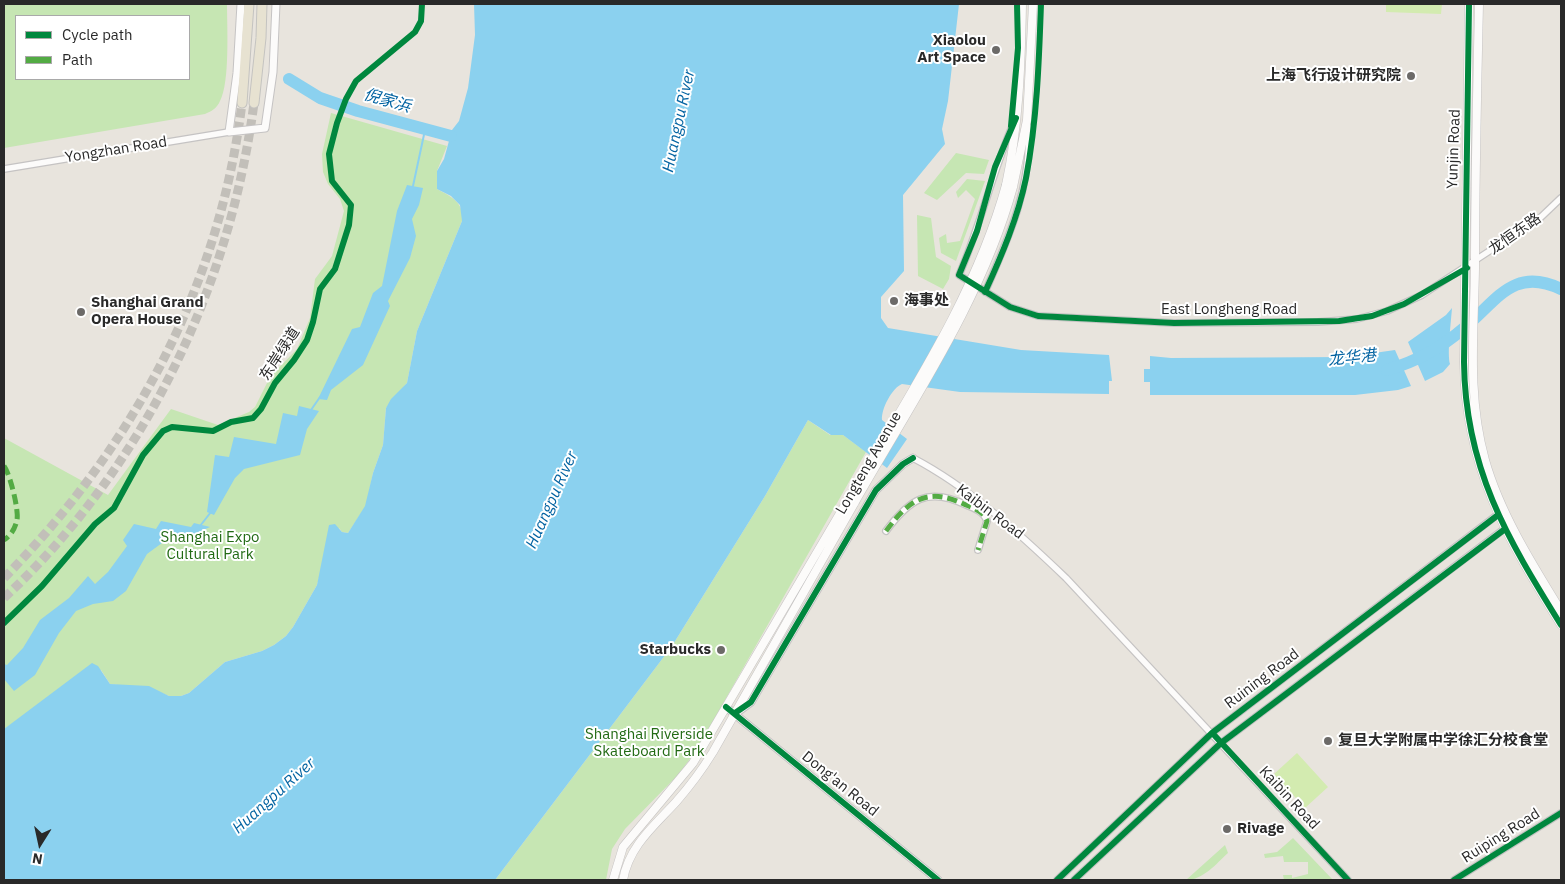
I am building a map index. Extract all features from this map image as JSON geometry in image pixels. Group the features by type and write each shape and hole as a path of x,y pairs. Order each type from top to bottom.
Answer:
{"main road":[{"path":"242,103 249,4"},
{"path":"254,103 261,38 262,4"},
{"name":"Longteng Avenue","path":"1010,186 1016,118 1022,4"},
{"name":"Longteng Avenue","path":"624,880 628,862 638,843 689,786 735,713 796,598 970,300 997,238 1027,120 1033,4"},
{"name":"Yunjin Road","path":"1469,4 1465,203 1466,294 1464,362 1466,405 1471,440 1485,485 1501,512"},
{"name":"Yunjin Road","path":"1479,4 1472,388 1479,438 1501,512"},
{"path":"1501,512 1512,524 1561,611"},
{"path":"1501,512 1504,529 1561,625"},
{"name":"Longteng Avenue","path":"613,880 623,847 681,779 796,598"}],"street":[{"path":"241,4 237,73 229,132 266,128 273,72 276,4"},
{"name":"East Longheng Road","path":"1016,118 995,167 977,232 959,275 1016,310 1038,316 1174,323 1339,321 1372,316 1404,304 1466,268"},
{"path":"986,292 1006,242 1023,189 1028,161 1027,120"},
{"name":"Yongzhan Road","path":"4,169 229,132"},
{"name":"龙恒东路","path":"1466,268 1540,218 1561,198"},
{"path":"735,713 751,702 876,490 903,464 913,458"},
{"name":"Kaibin Road","path":"913,458 973,497 1023,536 1066,578 1221,742 1348,880"},
{"path":"886,531 902,510 916,500 934,496 948,498 965,504 986,517 987,521 978,550"},
{"name":"Ruining Road","path":"1057,880 1212,733 1501,512"},
{"name":"Ruining Road","path":"1074,880 1221,742 1512,524"},
{"name":"Dong'an Road","path":"726,707 938,880"},
{"name":"Ruiping Road","path":"1454,880 1561,813"}],"green space":[{"path":"4,4 227,4 227,54 223,92 217,106 205,114 4,148"},
{"path":"1386,4 1442,4 1441,14 1386,12"},
{"name":"Shanghai Expo Cultural Park","path":"331,113 447,146 437,171 437,189 456,201 462,214 462,221 417,331 407,383 386,408 383,445 373,473 366,506 348,533 342,532 339,528 324,559 317,585 293,627 286,636 274,645 262,651 225,662 189,693 181,696 169,696 152,689 110,684 101,670 4,729 4,438 108,495 171,409 218,425 249,412 255,407 270,377 297,349 310,318 315,279 332,256 344,211 340,199 328,184 323,172 322,154"},
{"path":"956,153 989,160 984,174 966,173 937,200 924,193"},
{"path":"967,179 985,181 956,261 941,253 939,238 946,234 947,243 960,241 975,199 966,190 958,198 956,192"},
{"path":"917,215 931,218 936,257 951,266 949,279 943,289 918,276"},
{"name":"Shanghai Riverside Skateboard Park","path":"808,420 830,435 843,435 866,452 696,751 677,776 625,829 612,849 606,880 495,880 672,646 765,496"},
{"path":"1297,753 1328,787 1305,808 1274,774"},
{"path":"1293,838 1333,880 1284,880 1283,875 1292,875 1292,878 1308,874 1308,862 1284,862 1283,856 1265,858 1264,854 1277,852"},
{"path":"1225,845 1228,853 1214,866 1198,877 1186,880"}],"water":[{"name":"Huangpu River","path":"474,4 959,4 948,101 942,129 945,144 903,195 904,271 881,297 881,318 888,328 1021,350 1109,355 1112,381 1109,381 1109,394 960,392 902,384 898,386 888,399 883,410 882,420 907,439 887,468 843,435 831,435 808,420 765,496 672,646 495,880 4,880 4,729 92,663 98,666 110,684 149,686 169,696 181,696 189,693 225,662 262,651 274,645 286,636 293,627 317,585 329,525 335,524 342,532 348,533 365,506 373,473 383,445 386,408 391,399 407,383 417,331 462,221 460,205 451,196 437,189 437,171 444,159 452,130 459,121 468,88 475,35"},
{"path":"407,185 423,188 419,205 412,219 416,236 410,258 388,301 390,306 363,365 331,390 327,400 318,399 352,329 360,327 373,293 382,286 397,211"},
{"path":"1452,308 1449,346 1450,364 1443,372 1425,381 1408,342 1446,315"},
{"path":"1395,350 1411,386 1398,390 1355,395 1150,395 1150,382 1144,382 1144,369 1150,369 1150,356 1171,358 1346,357"},
{"path":"299,406 319,411 307,429 300,455 244,469 235,478 214,515 207,512 215,455 229,457 234,437 276,444 283,413 297,416"},
{"path":"161,521 191,527 194,523 210,527 185,538 162,543 147,554 126,591 113,601 93,604 76,611 59,633 35,675 14,691 4,679 4,664 7,665 23,648 40,620 69,598 88,576 95,584 108,572 127,546 123,540 134,524 156,529"}],"waterway":[{"name":"倪家浜","path":"289,79 320,98 358,111 451,136"},
{"path":"413,186 425,130"},
{"name":"龙华港","path":"1387,370 1408,363 1437,348 1464,328 1507,290 1518,284 1530,282 1544,283 1561,289"},
{"path":"311,410 320,397"},
{"path":"200,526 211,512"}],"tunnel":[{"path":"4,578 50,527 93,474 130,418 163,360 191,299 214,236 231,171 242,103"},
{"path":"4,598 53,548 98,493 137,434 172,372 201,308 224,241 242,172 254,103"}],"marked path":[{"path":"4,466 11,484 17,515 14,529 4,540"},
{"path":"886,531 903,511 920,499 930,497 952,499 981,513 986,518 987,521 978,550"}],"cycle path":[{"name":"东岸绿道","path":"4,623 42,586 95,524 114,508 143,455 163,431 172,427 213,431 231,422 253,418 261,409 275,383 294,360 307,340 320,289 335,269 349,225 351,205 332,181 329,154 337,123 346,99 356,81 415,32 421,21 422,4"},
{"path":"1011,126 1018,48 1017,4"},
{"path":"985,292 1009,236 1026,178 1035,113 1041,4"},
{"path":"1469,4 1464,362 1466,400 1472,436 1481,469 1493,501 1523,562 1561,625"},
{"path":"1016,118 995,167 977,231 959,275 1010,307 1038,316 1174,323 1339,321 1372,316 1404,304 1467,268"},
{"path":"735,713 751,702 876,490 903,464 913,458"},
{"path":"1057,880 1212,733 1498,515"},
{"path":"1074,880 1221,743 1505,529"},
{"path":"726,707 938,880"},
{"path":"1215,736 1348,880"},
{"path":"1454,880 1561,813"}],"place":[{"name":"Xiaolou Art Space","path":"996,50"},
{"name":"上海飞行设计研究院","path":"1411,76"},
{"name":"海事处","path":"894,301"},
{"name":"Shanghai Grand Opera House","path":"81,312"},
{"name":"Starbucks","path":"721,650"},
{"name":"复旦大学附属中学徐汇分校食堂","path":"1328,741"},
{"name":"Rivage","path":"1227,829"}]}
